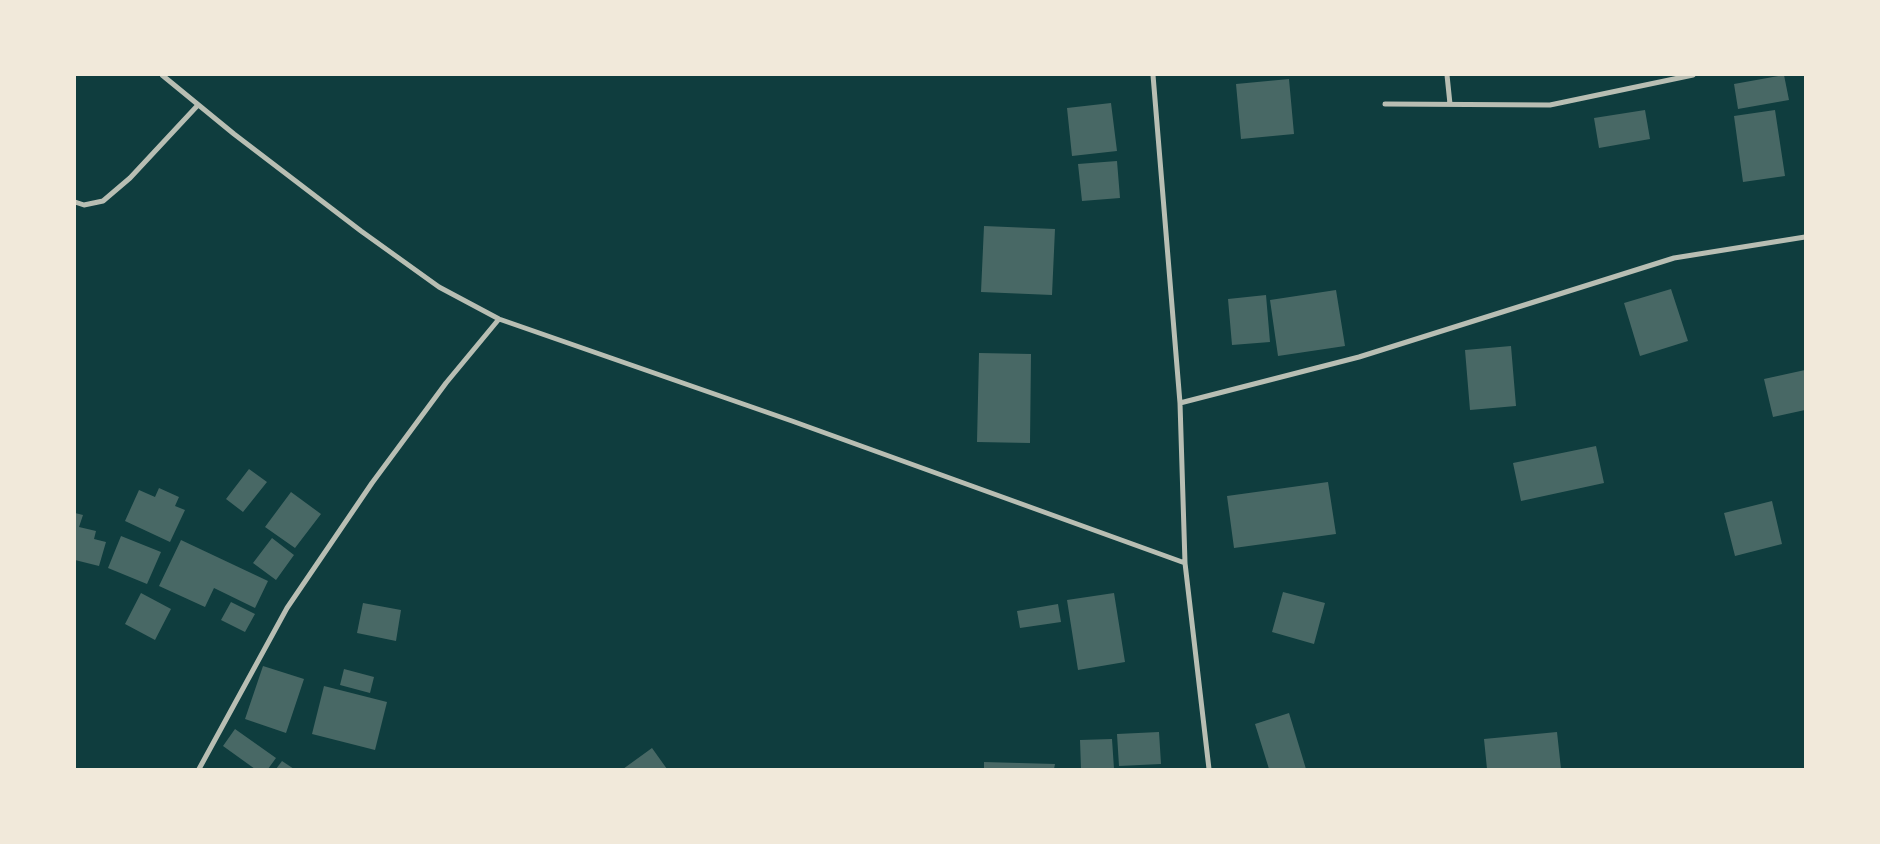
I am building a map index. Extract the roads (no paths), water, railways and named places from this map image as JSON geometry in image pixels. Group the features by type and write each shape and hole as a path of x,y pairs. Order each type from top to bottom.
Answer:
{"street":[{"path":"162,75 361,231 439,287 499,319 792,421 1185,563"},
{"path":"1153,75 1180,403 1185,563 1209,769"},
{"path":"1447,75 1450,104"},
{"path":"1385,104 1550,105 1693,75"},
{"path":"75,202 84,205 103,201 130,178 198,105"},
{"path":"1180,403 1359,356 1674,258 1805,237"},
{"path":"198,769 287,608 372,483 446,382 499,319"}]}
